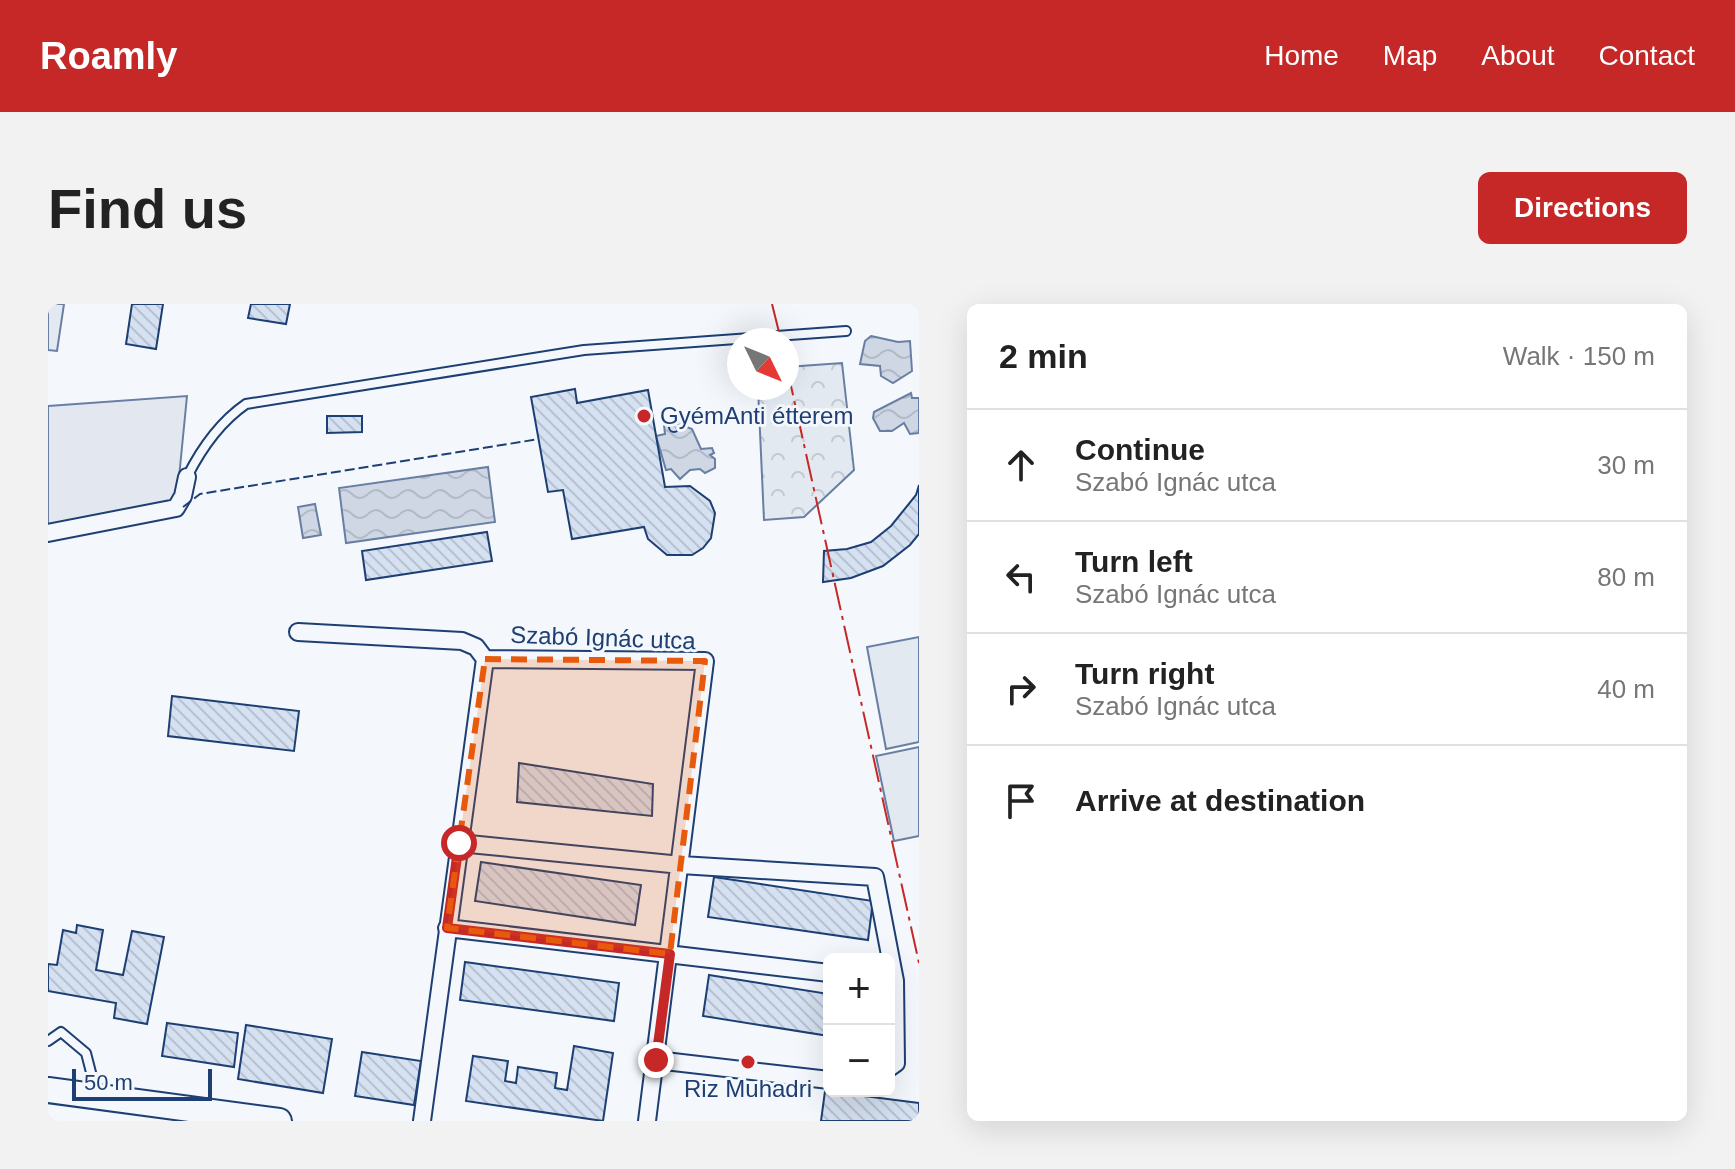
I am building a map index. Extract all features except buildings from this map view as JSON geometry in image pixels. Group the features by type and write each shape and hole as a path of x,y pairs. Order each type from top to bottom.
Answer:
{"street":[{"path":"48,533 176,508 183,496 187,477"},
{"path":"298,632 462,641 476,647 485,659"},
{"name":"Szabó Ignác utca","path":"422,1121 485,659 705,661 647,1121"},
{"path":"459,843 681,865 875,877 888,953"},
{"path":"447,928 823,972"},
{"path":"895,1042 895,1064"},
{"path":"656,1060 823,1079"},
{"path":"48,1090 221,1117 278,1121"},
{"path":"97,1096 145,1121"}],"lane":[{"path":"187,477 199,454 231,414 246,404 584,350 846,331"},
{"path":"48,1041 61,1032 86,1053 97,1096"}],"highlighted area":[{"path":"485,659 705,661 670,954 447,928"}],"green space":[{"path":"48,304 64,304 57,351 48,350"},
{"path":"842,363 854,470 804,517 764,520 759,400 799,400 799,366"},
{"path":"919,637 919,742 886,749 867,647"},
{"path":"919,747 919,836 894,841 876,756"}],"shaded area":[{"path":"187,396 176,508 48,533 48,406"}],"water":[{"path":"871,336 898,342 910,341 912,371 893,383 881,376 880,366 860,364 865,341"},
{"path":"911,393 912,398 919,398 919,433 910,434 904,423 892,431 880,431 873,418 874,412"},
{"path":"669,415 677,416 684,426 692,429 701,449 712,448 714,453 710,455 715,459 715,468 705,473 700,469 690,470 680,479 671,469 666,470 656,436 665,434 664,425"},
{"path":"488,467 495,522 346,543 339,488"},
{"path":"315,504 321,535 303,538 298,507"}],"fence":[{"path":"183,507 200,494 539,439"}],"power":[{"path":"772,304 778,328"},
{"path":"794,400 919,963"}],"place":[{"name":"GyémAnti étterem","path":"644,416"},
{"name":"Riz Muhadri","path":"748,1062"}],"route":[{"path":"459,843 447,928 670,954 656,1060"}]}
